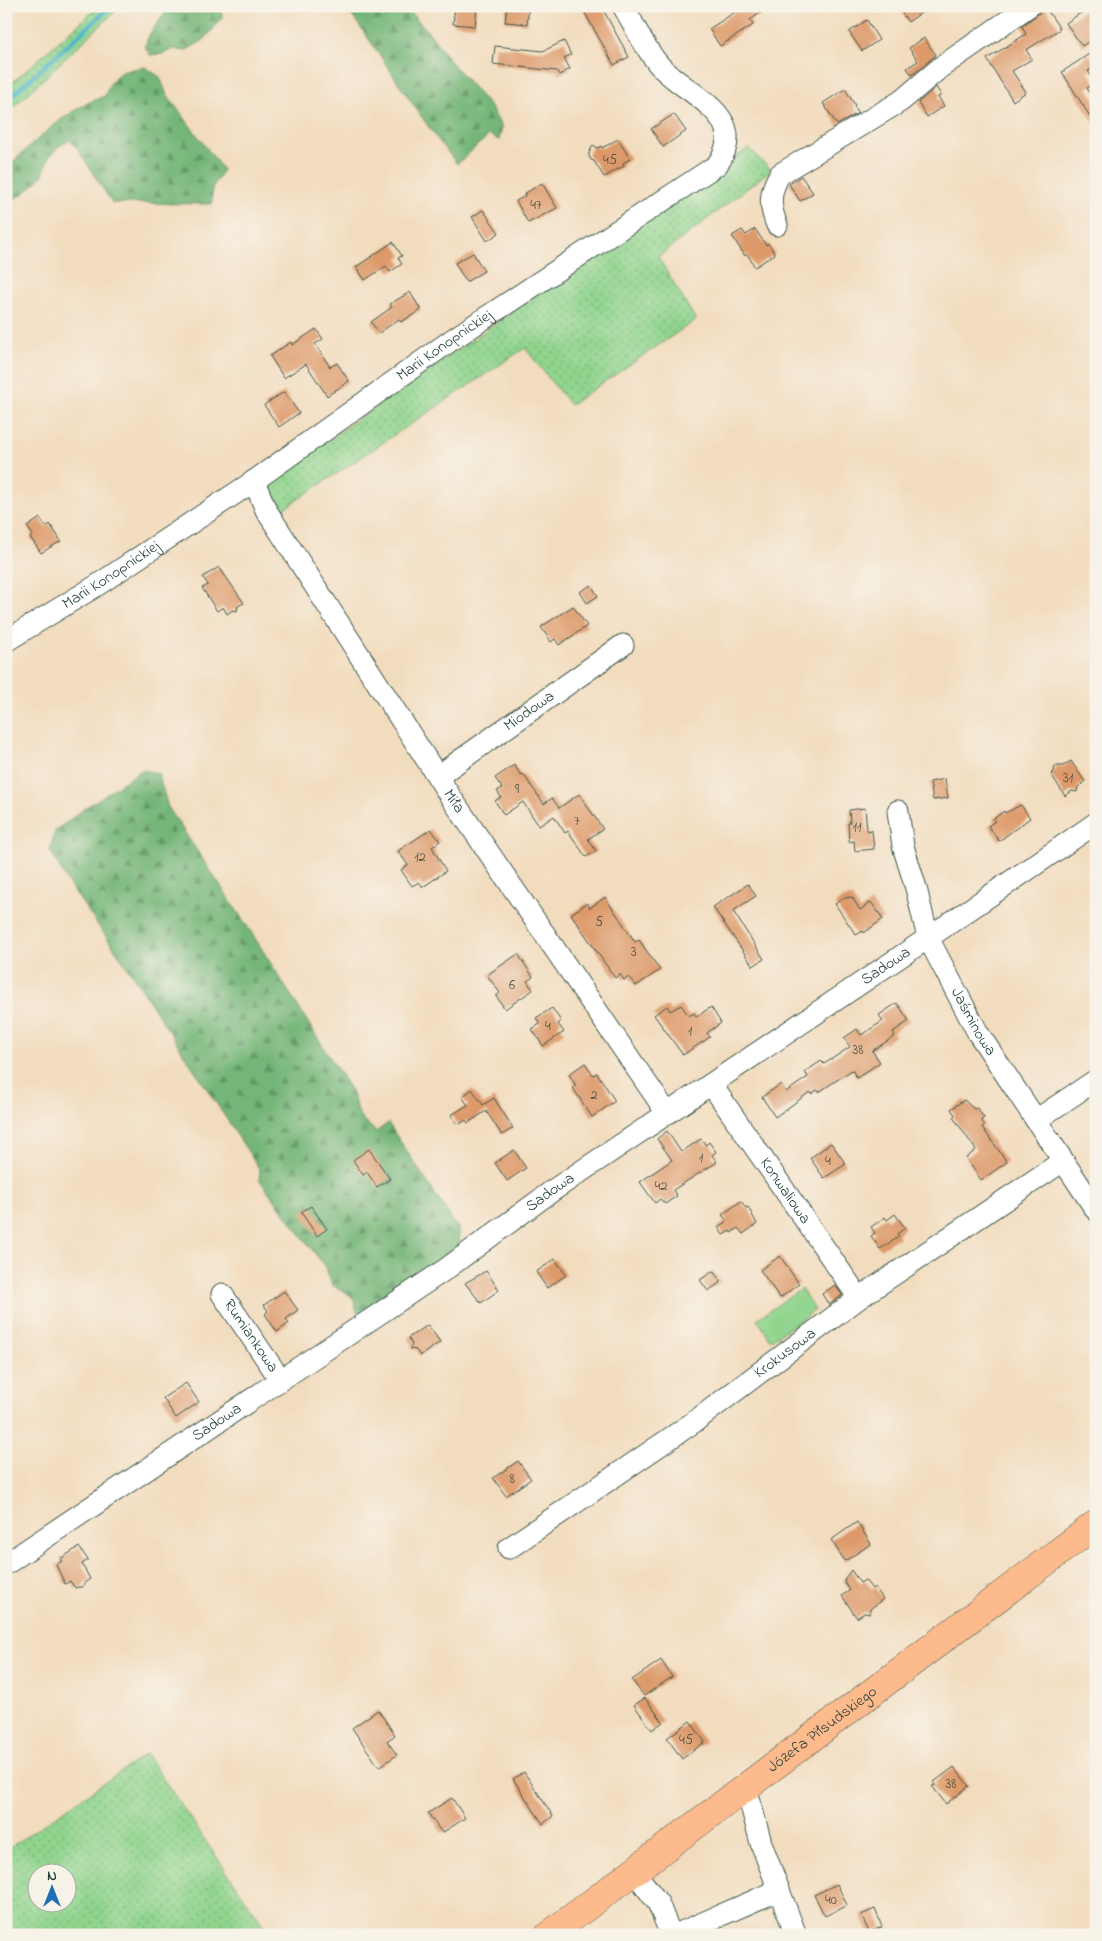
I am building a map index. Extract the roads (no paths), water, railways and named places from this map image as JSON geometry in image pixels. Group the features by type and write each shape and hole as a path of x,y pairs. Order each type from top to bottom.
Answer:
{"main road":[{"name":"Józefa Piłsudskiego","path":"549,1935 1096,1524"}],"street":[{"name":"Marii Konopnickiej","path":"6,641 96,586 254,481 373,398 453,339 717,165 725,154 727,141 726,129 720,116 707,103 660,66 650,53 624,6"},
{"path":"777,225 771,212 770,198 780,174 901,101 941,67 1029,6"},
{"name":"Miła","path":"254,481 266,510 438,776 667,1113"},
{"name":"Miodowa","path":"438,776 622,645"},
{"name":"Jaśminowa","path":"898,811 903,846 916,888 928,938 978,1033 1096,1210"},
{"name":"Sadowa","path":"6,1564 446,1269 552,1190 1096,823"},
{"path":"1036,1120 1096,1080"},
{"name":"Konwaliowa","path":"711,1084 859,1298"},
{"name":"Krokusowa","path":"509,1548 694,1422 859,1298 1063,1161"},
{"name":"Rumiankowa","path":"222,1294 280,1379"},
{"path":"746,1787 761,1843 796,1935"},
{"path":"634,1871 658,1903 673,1935 779,1890"}],"waterway":[{"path":"6,101 111,6"}]}
